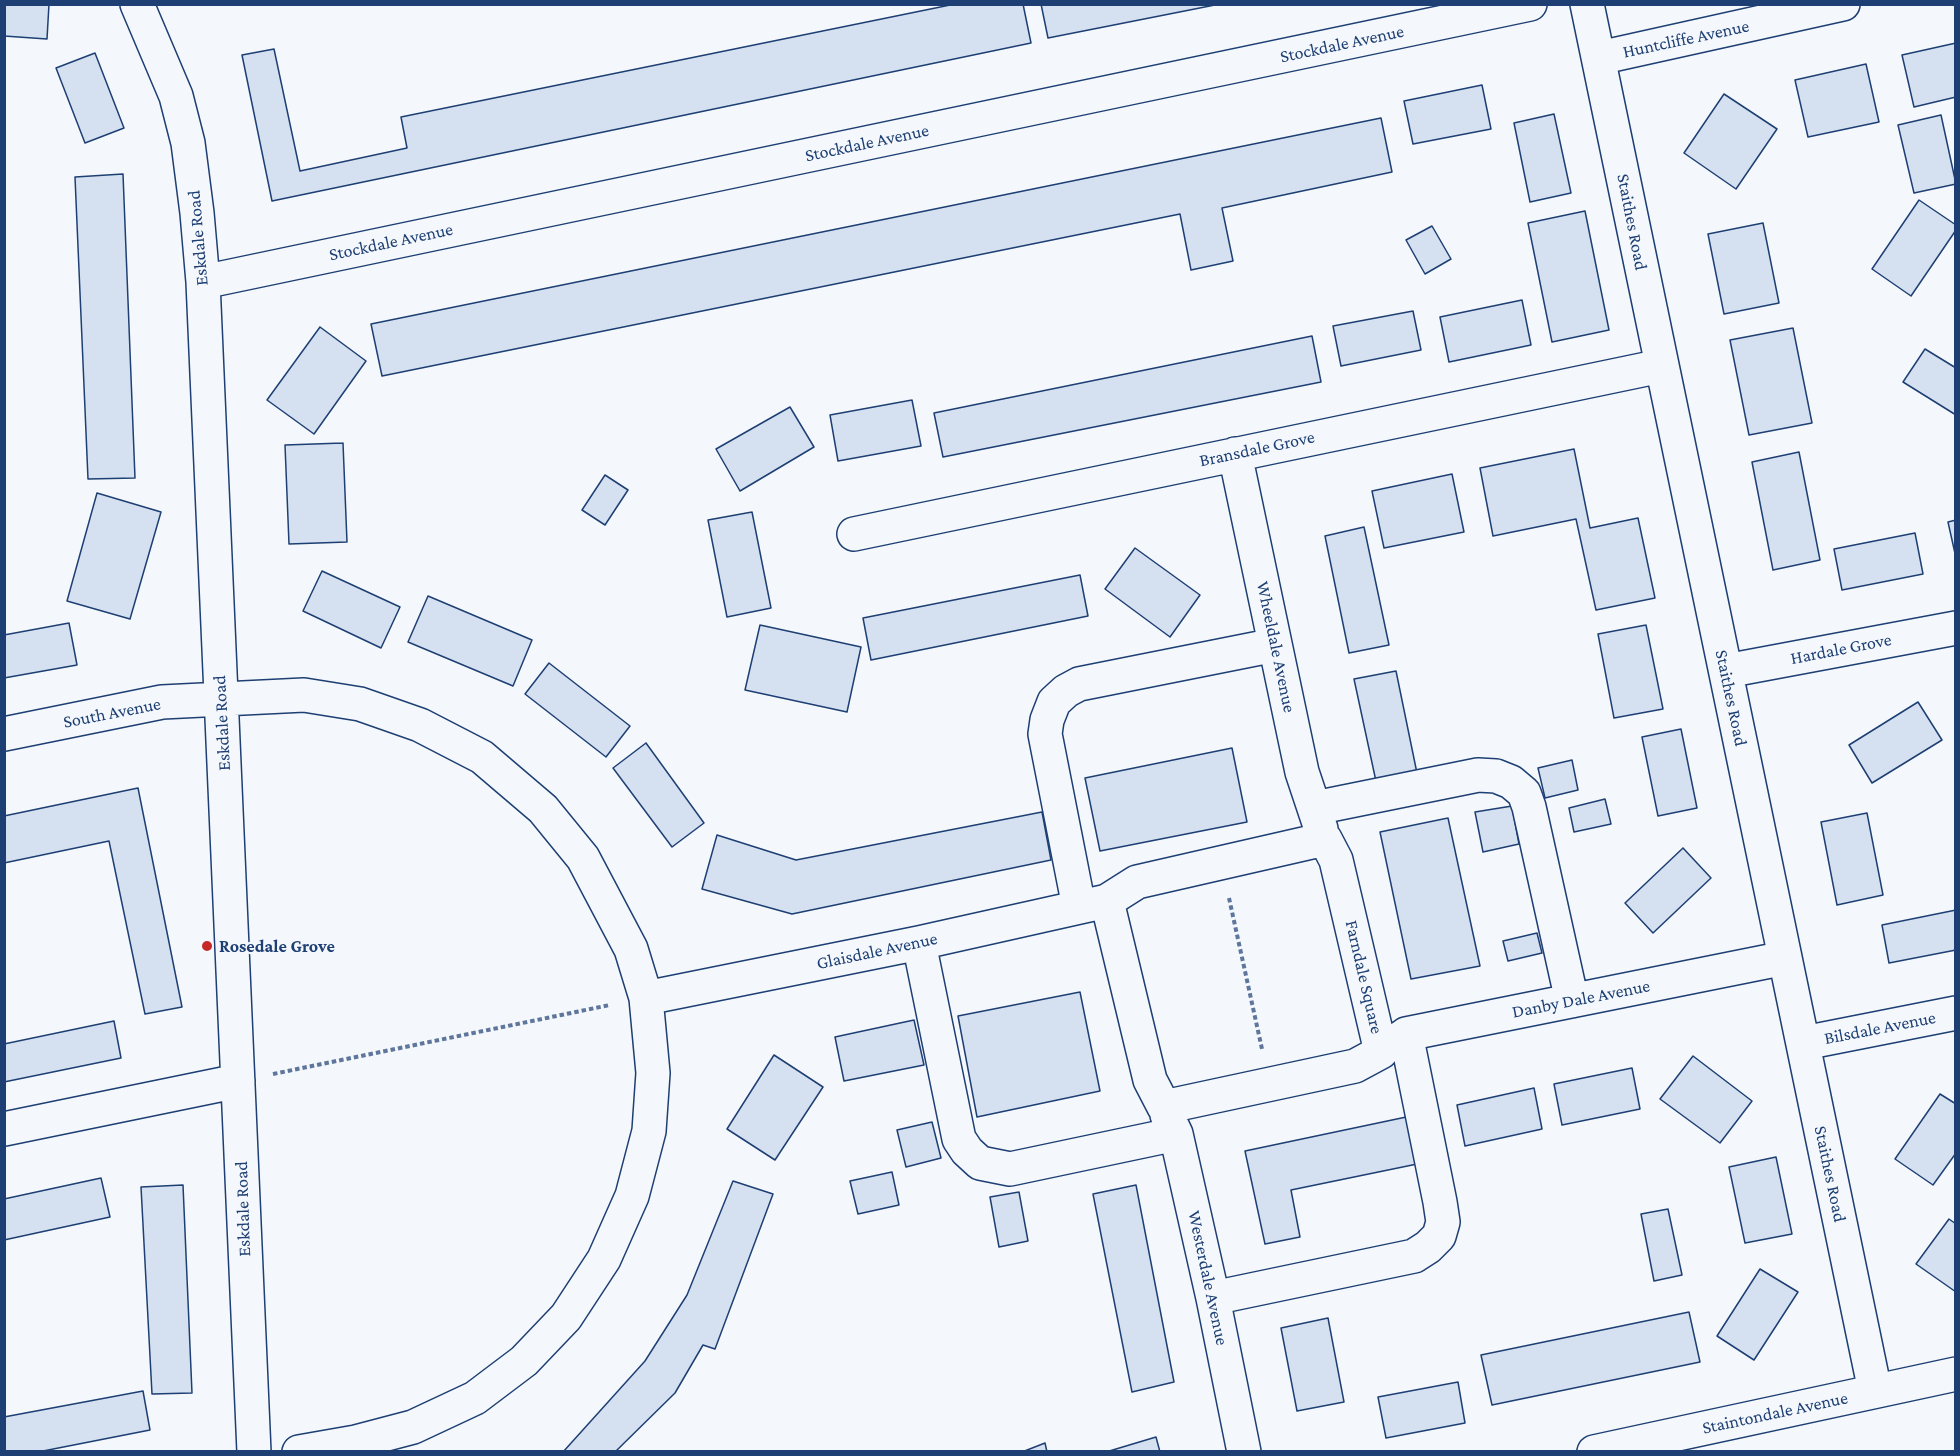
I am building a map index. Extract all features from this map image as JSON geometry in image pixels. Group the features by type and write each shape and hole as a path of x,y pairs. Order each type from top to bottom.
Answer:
{"street":[{"name":"Eskdale Road","path":"137,4 176,96 188,143 203,282 254,1452"},
{"name":"Stockdale Avenue","path":"203,282 1530,4"},
{"name":"Staithes Road","path":"1587,4 1875,1391"},
{"name":"Huntcliffe Avenue","path":"1599,58 1843,4"},
{"name":"Bransdale Grove","path":"854,534 1661,366"},
{"name":"Wheeldale Avenue","path":"1235,454 1302,772 1320,823"},
{"name":"Hardale Grove","path":"1726,671 1956,628"},
{"path":"1170,1121 1150,1080 1093,904 1045,734 1047,720 1054,702 1066,691 1079,684 1275,645"},
{"name":"South Avenue","path":"4,734 162,702 304,695 360,704 420,725 482,757 543,809 583,858 631,949 646,998 653,1073 649,1131 632,1196 604,1260 566,1317 524,1361 474,1398 413,1427 356,1442 299,1452"},
{"path":"1093,904 1137,882 1221,862 1320,823 1478,775 1496,776 1511,782 1524,793 1529,807 1572,1001"},
{"name":"Farndale Square","path":"919,943 959,1139 967,1151 980,1163 1010,1169 1170,1121 1270,1084 1355,1066 1393,1043 1336,860 1320,823"},
{"name":"Glaisdale Avenue","path":"646,998 919,943 1093,904"},
{"name":"Danby Dale Avenue","path":"1393,1043 1572,1001 1785,958"},
{"name":"Bilsdale Avenue","path":"1804,1043 1956,1013"},
{"path":"1213,1298 1413,1256 1428,1247 1439,1236 1443,1222 1440,1202 1393,1043"},
{"path":"4,1129 237,1081"},
{"name":"Westerdale Avenue","path":"1170,1121 1213,1298 1244,1452"},
{"name":"Staintondale Avenue","path":"1594,1452 1956,1374"}],"path":[{"path":"1221,862 1270,1084"},
{"path":"237,1081 646,998"}],"building":[{"path":"4,4 49,4 47,39 4,36"},
{"path":"955,4 1023,4 1031,43 272,201 242,55 274,49 300,171 407,148 401,117"},
{"path":"1041,4 1220,4 1048,38"},
{"path":"1956,43 1956,97 1914,107 1902,55"},
{"path":"95,53 124,128 85,143 56,68"},
{"path":"1866,64 1879,122 1808,137 1795,80"},
{"path":"1482,85 1491,129 1413,144 1404,101"},
{"path":"1724,94 1777,129 1736,189 1684,153"},
{"path":"1554,114 1571,193 1530,202 1514,123"},
{"path":"1941,115 1956,184 1914,193 1898,125"},
{"path":"1381,118 1392,172 1222,208 1233,261 1191,270 1180,214 382,376 371,324"},
{"path":"123,174 135,478 88,479 75,177"},
{"path":"1919,200 1956,225 1956,230 1911,296 1872,269"},
{"path":"1585,211 1609,330 1552,342 1528,223"},
{"path":"1763,223 1779,303 1724,314 1708,234"},
{"path":"1432,226 1451,259 1425,274 1406,240"},
{"path":"1522,300 1531,345 1449,362 1440,317"},
{"path":"1413,311 1421,350 1341,366 1333,326"},
{"path":"320,327 366,361 314,434 267,400"},
{"path":"1793,328 1812,423 1749,435 1730,340"},
{"path":"1312,336 1321,382 943,457 934,413"},
{"path":"1925,349 1956,368 1956,415 1903,382"},
{"path":"912,400 921,446 838,461 830,415"},
{"path":"790,407 814,447 740,491 716,449"},
{"path":"343,443 347,542 289,544 285,445"},
{"path":"1574,449 1590,528 1638,518 1655,598 1596,610 1576,519 1493,536 1480,468"},
{"path":"1799,452 1820,560 1773,570 1752,462"},
{"path":"1452,474 1464,532 1384,548 1372,491"},
{"path":"605,475 628,490 605,525 582,510"},
{"path":"97,493 161,512 130,619 67,601"},
{"path":"752,512 771,608 727,617 708,520"},
{"path":"1956,520 1956,558 1948,522"},
{"path":"1364,527 1389,645 1349,653 1325,536"},
{"path":"1915,533 1923,574 1842,590 1834,549"},
{"path":"1135,548 1200,595 1170,637 1105,589"},
{"path":"322,571 400,607 381,648 303,611"},
{"path":"1080,575 1088,616 871,660 863,618"},
{"path":"428,596 532,640 513,686 408,642"},
{"path":"69,623 77,665 4,678 4,635"},
{"path":"760,625 861,647 847,712 745,690"},
{"path":"1646,625 1663,709 1614,718 1598,634"},
{"path":"549,663 630,726 606,757 525,694"},
{"path":"1396,671 1418,778 1377,786 1354,679"},
{"path":"1918,702 1942,740 1872,783 1849,745"},
{"path":"1681,729 1697,808 1658,816 1642,737"},
{"path":"646,743 704,823 672,847 613,768"},
{"path":"1232,748 1247,822 1100,851 1085,778"},
{"path":"1572,760 1578,790 1545,798 1538,768"},
{"path":"138,788 182,1007 145,1014 109,841 4,863 4,816"},
{"path":"1605,799 1611,824 1574,832 1569,808"},
{"path":"1512,806 1519,844 1483,852 1475,812"},
{"path":"1042,812 1051,860 792,914 702,889 717,835 796,860"},
{"path":"1867,813 1883,895 1837,905 1821,822"},
{"path":"1448,818 1480,966 1411,979 1380,832"},
{"path":"1683,848 1711,878 1653,933 1625,903"},
{"path":"1956,910 1956,950 1889,963 1882,925"},
{"path":"1537,933 1542,953 1508,961 1503,941"},
{"path":"1080,992 1100,1091 977,1117 958,1016"},
{"path":"914,1020 924,1065 844,1081 835,1037"},
{"path":"114,1021 121,1058 4,1082 4,1044"},
{"path":"774,1055 823,1087 775,1160 727,1129"},
{"path":"1693,1056 1752,1101 1720,1143 1660,1099"},
{"path":"1632,1068 1640,1109 1562,1125 1554,1084"},
{"path":"1534,1088 1542,1129 1465,1146 1457,1105"},
{"path":"1940,1094 1956,1104 1956,1153 1933,1185 1895,1159"},
{"path":"1411,1116 1422,1163 1291,1190 1300,1237 1265,1244 1245,1151"},
{"path":"932,1122 941,1158 906,1167 897,1130"},
{"path":"1776,1157 1792,1234 1745,1243 1729,1167"},
{"path":"892,1172 899,1205 858,1214 850,1181"},
{"path":"101,1178 110,1217 4,1240 4,1199"},
{"path":"733,1181 773,1194 715,1349 703,1345 675,1393 615,1452 563,1452 645,1361 687,1295"},
{"path":"183,1185 192,1393 152,1394 141,1187"},
{"path":"1136,1185 1174,1382 1132,1392 1093,1194"},
{"path":"1019,1192 1028,1241 999,1247 990,1197"},
{"path":"1668,1209 1682,1275 1654,1281 1641,1214"},
{"path":"1949,1219 1956,1224 1956,1292 1916,1264"},
{"path":"1760,1269 1798,1292 1754,1360 1717,1336"},
{"path":"1689,1312 1700,1362 1492,1405 1481,1355"},
{"path":"1328,1318 1344,1402 1297,1411 1281,1328"},
{"path":"1458,1382 1465,1423 1386,1438 1378,1397"},
{"path":"143,1391 150,1430 38,1452 4,1452 4,1417"},
{"path":"1156,1437 1160,1452 1106,1452"},
{"path":"1045,1443 1047,1452 1022,1452"}],"place":[{"name":"Rosedale Grove","path":"207,946"}]}
